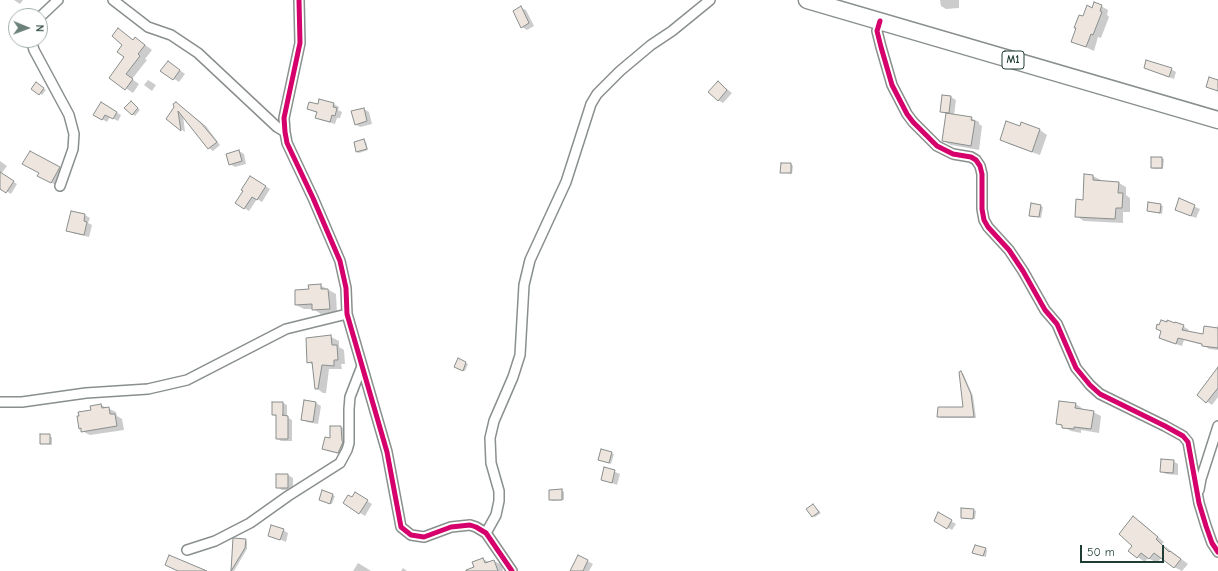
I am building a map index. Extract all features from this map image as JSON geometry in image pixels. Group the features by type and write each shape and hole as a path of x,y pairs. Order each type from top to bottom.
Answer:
{"highway":[{"name":"M1","path":"807,0 1218,120"}],"street":[{"path":"48,9 58,0"},
{"path":"113,0 148,27 171,35 198,53 277,127 285,132"},
{"path":"300,0 300,43 284,118 287,143 314,198 340,261 346,288 347,314 387,452 401,527 411,535 424,537 451,527 470,525 486,533 512,571"},
{"path":"486,533 496,516 499,501 499,491 491,463 490,438 494,421 513,377 520,355 524,285 530,260 566,182 591,104 597,94 620,71 651,45 672,31 710,0"},
{"path":"880,21 877,31 882,53 892,85 907,114 912,122 937,146 953,154 971,157 976,160 980,166 982,174 982,209 984,220 1009,250 1023,271 1045,310 1057,324 1076,368 1090,385 1100,394 1186,438 1206,526 1212,542 1218,552"},
{"path":"33,48 69,115 74,134 73,149 60,186"},
{"path":"0,402 22,402 86,393 148,390 187,380 286,329 347,314"},
{"path":"187,550 215,541 250,523 288,496 340,463 349,443 350,397 362,366"},
{"path":"1198,495 1201,479 1218,426"}],"building":[{"path":"1094,2 1102,5 1100,11 1102,12 1093,35 1091,34 1086,47 1071,42 1079,15 1083,16 1087,5 1092,8"},
{"path":"521,6 529,23 521,28 513,11"},
{"path":"118,28 133,40 135,37 145,45 138,54 140,56 126,74 133,79 125,90 109,78 124,57 117,52 122,45 112,36"},
{"path":"1146,60 1172,68 1169,77 1144,68"},
{"path":"168,61 180,70 173,80 160,71"},
{"path":"1209,77 1218,80 1218,91 1206,87"},
{"path":"718,81 727,90 718,101 708,92"},
{"path":"36,82 44,88 39,95 31,89"},
{"path":"942,95 951,96 949,113 940,112"},
{"path":"319,99 334,103 333,107 337,108 335,116 332,115 330,122 315,118 317,112 307,109 309,102 318,104"},
{"path":"131,101 138,108 132,115 124,108"},
{"path":"101,102 117,112 113,119 105,115 102,120 93,115"},
{"path":"176,102 201,123 217,142 208,149 178,111 181,131 166,119 174,107 173,104"},
{"path":"364,108 367,121 355,125 351,111"},
{"path":"946,113 972,117 971,120 975,121 971,146 942,141"},
{"path":"1006,121 1020,126 1021,122 1040,129 1032,152 1000,140"},
{"path":"364,139 367,149 356,152 354,142"},
{"path":"239,150 242,161 229,165 226,154"},
{"path":"30,151 60,167 51,183 37,176 39,173 22,164"},
{"path":"1151,157 1162,157 1162,168 1151,168"},
{"path":"781,163 791,163 791,173 780,173"},
{"path":"0,172 14,181 6,193 0,189"},
{"path":"1084,174 1093,175 1093,180 1119,182 1118,193 1123,193 1122,208 1116,208 1115,219 1075,217 1076,199 1083,200"},
{"path":"250,176 266,186 257,200 252,197 244,209 235,203"},
{"path":"1179,198 1195,205 1191,216 1175,210"},
{"path":"1148,202 1161,204 1160,213 1147,211"},
{"path":"1031,203 1041,205 1039,217 1029,216"},
{"path":"71,211 85,214 84,221 87,222 84,235 66,231"},
{"path":"321,284 321,289 328,289 330,309 312,310 312,304 295,305 295,290 309,289 308,285"},
{"path":"1161,320 1167,322 1167,320 1184,325 1182,330 1203,334 1204,326 1218,328 1218,348 1202,346 1202,344 1178,338 1176,344 1159,338 1161,331 1156,329 1157,324 1159,325"},
{"path":"331,335 332,345 337,345 338,360 334,360 334,366 322,365 318,389 315,389 312,362 307,363 306,338"},
{"path":"458,358 466,362 463,371 454,367"},
{"path":"1218,367 1218,388 1206,403 1197,395"},
{"path":"961,371 971,394 974,417 937,417 938,407 963,407 959,372"},
{"path":"304,400 316,402 313,422 301,420"},
{"path":"1059,401 1076,403 1075,408 1094,411 1091,429 1074,427 1074,429 1062,428 1062,425 1056,424"},
{"path":"272,402 283,402 282,415 288,416 288,439 276,439 276,415 272,415"},
{"path":"101,404 102,408 109,407 110,414 115,414 117,426 81,432 81,428 79,429 77,416 79,416 78,412 91,410 90,406"},
{"path":"330,426 341,426 343,442 338,453 322,449 325,437 330,438"},
{"path":"40,434 50,434 50,444 40,444"},
{"path":"601,449 612,452 609,463 598,460"},
{"path":"1161,459 1174,460 1173,473 1160,472"},
{"path":"604,467 615,470 612,483 601,480"},
{"path":"276,474 288,474 288,488 276,488"},
{"path":"562,489 562,500 549,500 549,490"},
{"path":"322,490 333,494 330,504 319,500"},
{"path":"355,492 368,500 359,514 343,503 348,495 352,497"},
{"path":"813,504 819,512 812,517 806,509"},
{"path":"961,508 974,509 973,519 961,518"},
{"path":"938,512 952,520 947,529 934,521"},
{"path":"1133,516 1158,537 1156,539 1169,552 1170,551 1181,559 1174,568 1154,553 1149,559 1141,553 1137,558 1128,551 1132,546 1119,534"},
{"path":"271,525 284,529 280,540 268,536"},
{"path":"233,538 246,539 245,548 231,571"},
{"path":"975,545 986,548 983,556 972,553"},
{"path":"169,555 207,571 178,571 165,565"},
{"path":"578,555 588,560 583,571 570,571"},
{"path":"483,558 485,563 494,560 498,571 466,571 474,567 472,562"}],"cycle path":[{"path":"299,0 300,43 284,118 287,143 340,261 346,288 347,314 387,452 401,527 411,535 424,537 451,527 470,525 476,527 486,533 512,571"},
{"path":"880,21 877,31 892,85 907,114 937,146 953,154 971,157 976,160 980,166 982,174 982,209 984,220 988,227 1009,250 1023,271 1045,310 1057,324 1076,368 1090,385 1100,394 1165,426 1183,436 1188,442 1199,503 1212,543 1218,552"}]}
